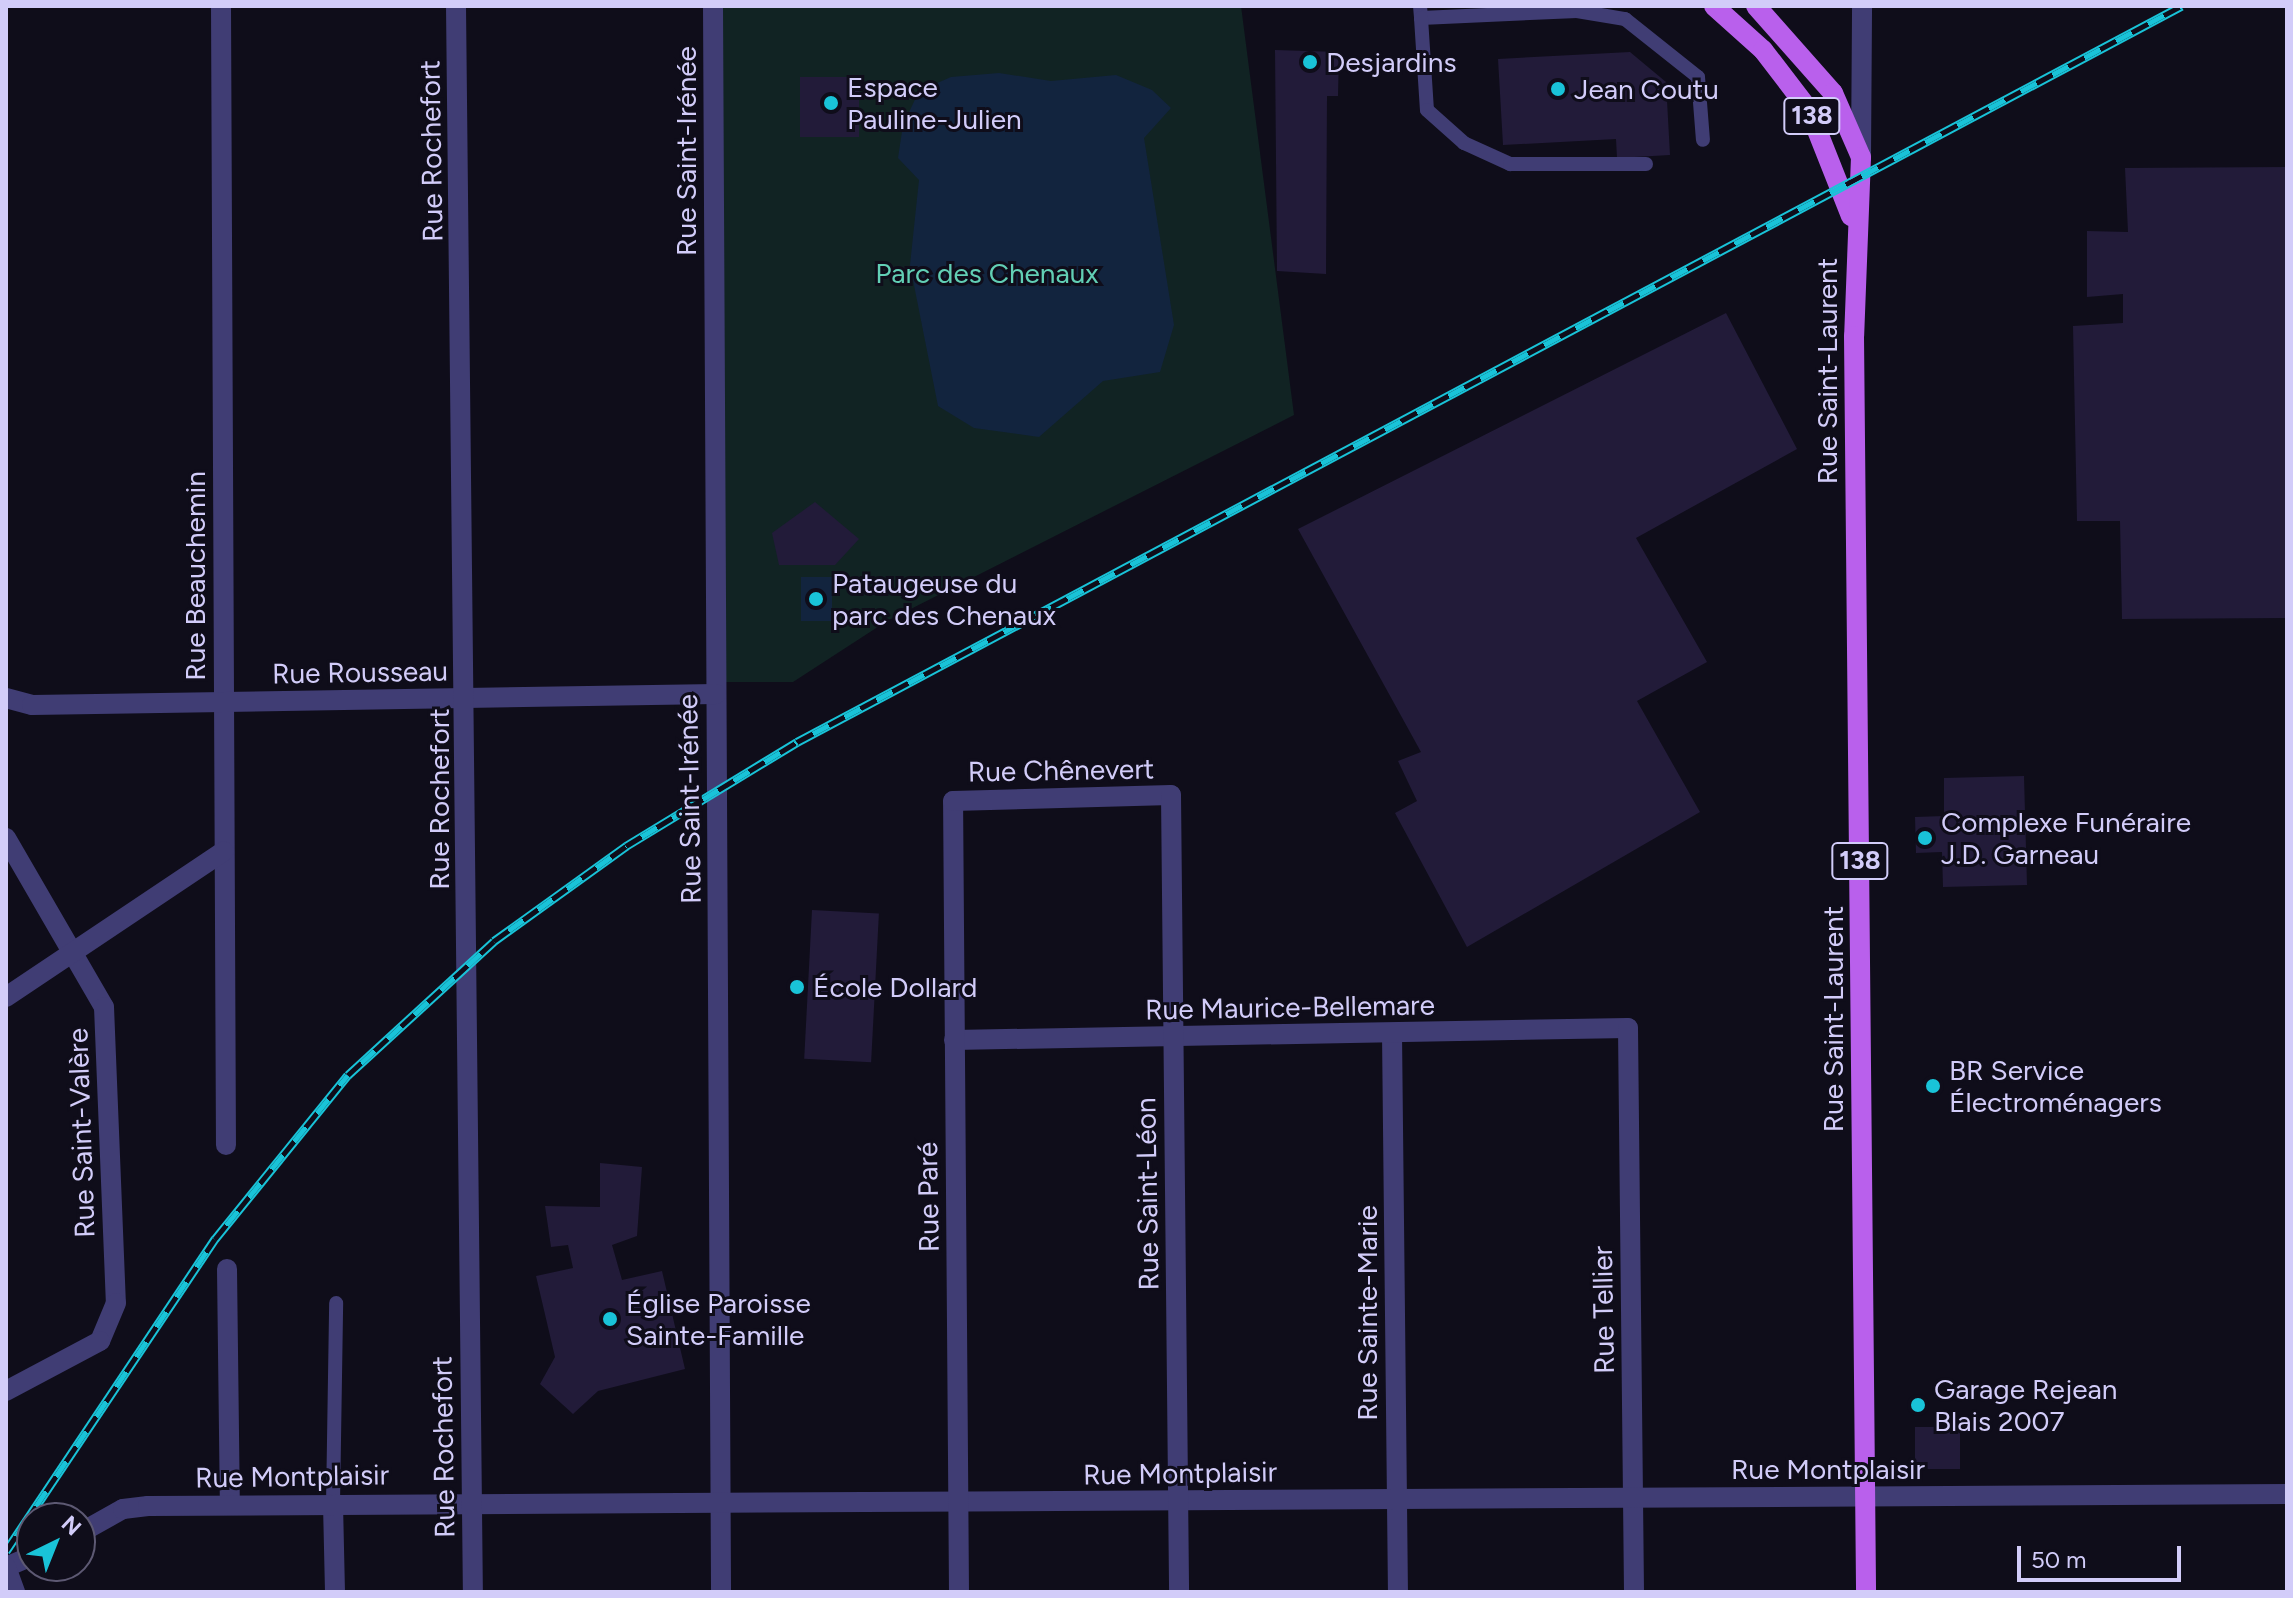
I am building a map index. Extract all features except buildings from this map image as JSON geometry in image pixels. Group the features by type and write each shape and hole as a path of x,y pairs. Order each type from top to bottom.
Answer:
{"main road":[{"name":"138","path":"1714,6 1738,25 1809,110 1854,225"},
{"name":"138","path":"1754,6 1833,93 1861,157"},
{"name":"Rue Saint-Laurent","path":"1861,157 1854,225 1866,1592"}],"street":[{"name":"Rue Beauchemin","path":"221,6 226,1145"},
{"name":"Rue Rochefort","path":"456,6 466,698 473,1592"},
{"name":"Rue Saint-Irénée","path":"713,6 721,1592"},
{"path":"1738,25 1754,6"},
{"path":"1861,157 1862,6"},
{"name":"Rue Rousseau","path":"6,698 32,705 716,694"},
{"name":"Rue Chênevert","path":"953,801 1171,795"},
{"name":"Rue Saint-Léon","path":"1171,795 1179,1592"},
{"name":"Rue Paré","path":"953,801 959,1592"},
{"name":"Rue Saint-Valère","path":"6,838 100,992 107,1025 114,1321 91,1348 6,1391"},
{"path":"6,997 224,851"},
{"name":"Rue Maurice-Bellemare","path":"954,1040 1628,1028"},
{"name":"Rue Tellier","path":"1628,1028 1634,1592"},
{"name":"Rue Sainte-Marie","path":"1392,1033 1398,1592"},
{"path":"227,1269 230,1505"},
{"name":"Rue Montplaisir","path":"96,1525 133,1507 230,1505 720,1501 959,1504 2287,1494"},
{"path":"333,1504 335,1592"},
{"path":"6,1567 15,1592"}],"lane":[{"path":"1646,164 1510,164 1464,143 1427,110 1421,12 1577,11 1625,19 1698,77 1703,140"},
{"path":"333,1504 336,1303"}],"green space":[{"name":"Parc des Chenaux","path":"717,6 1241,6 1294,415 887,621 793,682 723,682"}],"water":[{"path":"999,73 1051,81 1116,75 1152,90 1171,108 1144,138 1174,325 1160,372 1103,381 1039,437 974,428 938,406 910,265 919,180 898,158 903,125 919,91 951,77"},
{"name":"Pataugeuse du parc des Chenaux","path":"801,577 832,577 832,621 801,621"}],"railway":[{"path":"6,1551 215,1239 348,1075 494,941 626,846 797,742 2181,6"}],"place":[{"name":"Desjardins","path":"1310,62"},
{"name":"Jean Coutu","path":"1558,89"},
{"name":"Espace Pauline-Julien","path":"831,103"},
{"name":"Pataugeuse du parc des Chenaux","path":"816,599"},
{"name":"Complexe Funéraire J.D. Garneau","path":"1925,838"},
{"name":"École Dollard","path":"797,987"},
{"name":"BR Service Électroménagers","path":"1933,1086"},
{"name":"Église Paroisse Sainte-Famille","path":"610,1319"},
{"name":"Garage Rejean Blais 2007","path":"1918,1405"}]}
